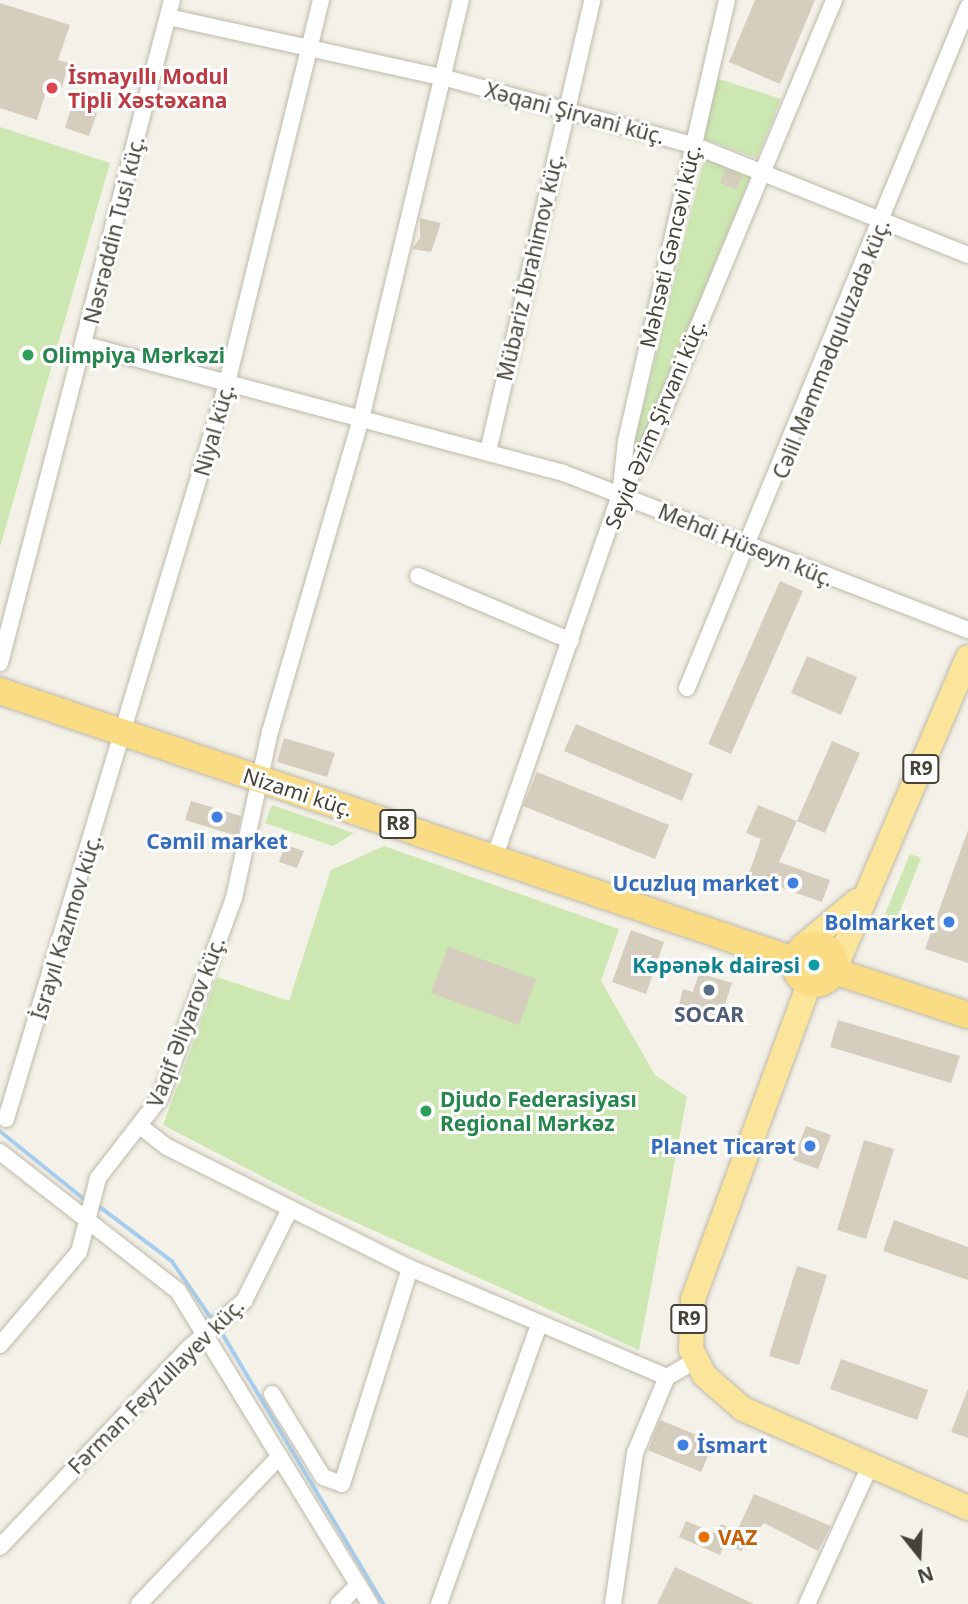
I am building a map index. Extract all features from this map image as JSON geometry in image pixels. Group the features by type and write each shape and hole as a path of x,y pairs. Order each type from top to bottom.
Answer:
{"highway":[{"name":"Nizami küç.","path":"0,691 261,780 798,954"},
{"path":"817,943 830,950 834,971 824,982 809,984 797,975 798,954 817,943"},
{"path":"834,971 968,1014"}],"main road":[{"name":"R9","path":"872,880 968,657"},
{"path":"798,954 843,918 872,880"},
{"path":"834,971 872,880"},
{"name":"R9","path":"809,984 693,1299 689,1335 695,1361 713,1386 743,1409 968,1508"}],"street":[{"name":"Nəsrəddin Tusi küç.","path":"0,663 86,345 172,0"},
{"name":"Niyal küç.","path":"126,735 226,387 321,0"},
{"path":"261,780 360,423 461,0"},
{"name":"Mübariz İbrahimov küç.","path":"488,452 592,0"},
{"name":"Məhsəti Gəncəvi küç.","path":"621,493 626,440 727,0"},
{"name":"Seyid Əzim Şirvani küç.","path":"495,856 621,493 651,440 834,0"},
{"name":"Cəlil Məmmədquluzadə küç.","path":"687,688 749,548 968,7"},
{"name":"Xəqani Şirvani küç.","path":"168,17 443,77 693,145 762,169 968,256"},
{"name":"Mehdi Hüseyn küç.","path":"86,345 360,423 488,452 621,493 749,548 968,630"},
{"path":"418,576 571,641"},
{"name":"İsrayıl Kazımov küç.","path":"6,1119 126,735"},
{"name":"Vaqif Əliyarov küç.","path":"0,1345 79,1252 98,1178 160,1098 234,898 261,780"},
{"path":"140,1126 290,1209 410,1268 538,1327 667,1377"},
{"path":"0,1152 154,1267 206,1333 370,1604"},
{"name":"Fərman Feyzullayev küç.","path":"0,1547 206,1333 244,1301 290,1209"},
{"path":"272,1394 323,1477 342,1484 410,1268"},
{"path":"439,1604 538,1327"},
{"path":"613,1604 631,1467 667,1377 695,1361"},
{"path":"139,1604 280,1456"},
{"path":"807,1604 870,1466"},
{"path":"339,1604 358,1585"}],"green space":[{"path":"716,78 781,99 757,158 704,139"},
{"name":"Olimpiya Mərkəzi","path":"0,127 110,163 0,547"},
{"path":"704,159 751,175 639,447 634,445"},
{"path":"272,805 354,833 333,846 265,823"},
{"name":"Djudo Federasiyası Regional Mərkəz","path":"384,846 619,929 601,981 655,1075 687,1097 639,1350 315,1204 163,1125 217,977 289,1001 331,870"},
{"path":"910,854 921,858 897,919 885,914"}],"building":[{"path":"755,0 815,0 780,84 729,62"},
{"path":"0,3 70,25 58,60 69,63 61,90 48,86 37,120 0,108"},
{"path":"72,105 97,113 89,136 65,128"},
{"path":"725,169 742,176 737,189 720,183"},
{"path":"420,218 441,223 431,252 412,249 420,238"},
{"path":"780,581 803,591 731,754 708,744"},
{"path":"807,656 857,677 841,715 791,693"},
{"path":"576,724 693,774 682,801 564,751"},
{"path":"284,738 335,753 327,777 277,762"},
{"path":"832,741 860,753 825,833 797,821"},
{"path":"537,772 669,825 655,859 523,806"},
{"path":"191,801 241,816 237,836 185,820"},
{"path":"758,805 797,821 779,862 830,880 822,902 748,876 761,839 746,833"},
{"path":"968,830 968,963 925,949"},
{"path":"285,845 304,851 297,868 279,862"},
{"path":"631,930 664,942 646,994 612,982"},
{"path":"448,947 536,979 519,1025 431,993"},
{"path":"699,973 732,983 721,1017 679,1004 683,989 693,992"},
{"path":"838,1020 960,1056 951,1083 830,1047"},
{"path":"806,1126 831,1135 818,1169 793,1160"},
{"path":"864,1140 894,1149 866,1239 837,1230"},
{"path":"894,1220 968,1247 968,1280 883,1251"},
{"path":"797,1266 827,1275 799,1365 769,1356"},
{"path":"841,1359 928,1390 917,1420 830,1389"},
{"path":"968,1389 968,1438 951,1432"},
{"path":"660,1420 714,1442 701,1472 648,1450"},
{"path":"754,1494 831,1526 818,1551 764,1523 741,1551 725,1543 720,1555 679,1537 686,1521 717,1534 721,1524 737,1531"},
{"path":"675,1567 754,1604 657,1604"}],"waterway":[{"path":"0,1131 83,1198"},
{"path":"100,1207 172,1261 212,1319"},
{"path":"221,1331 384,1604"}],"place":[{"name":"İsmayıllı Modul Tipli Xəstəxana","path":"52,88"},
{"name":"Olimpiya Mərkəzi","path":"28,355"},
{"name":"Cəmil market","path":"217,817"},
{"name":"Ucuzluq market","path":"793,883"},
{"name":"Bolmarket","path":"949,922"},
{"name":"Kəpənək dairəsi","path":"814,965"},
{"name":"SOCAR","path":"709,990"},
{"name":"Djudo Federasiyası Regional Mərkəz","path":"426,1111"},
{"name":"Planet Ticarət","path":"810,1146"},
{"name":"İsmart","path":"683,1445"},
{"name":"VAZ","path":"704,1537"}]}
